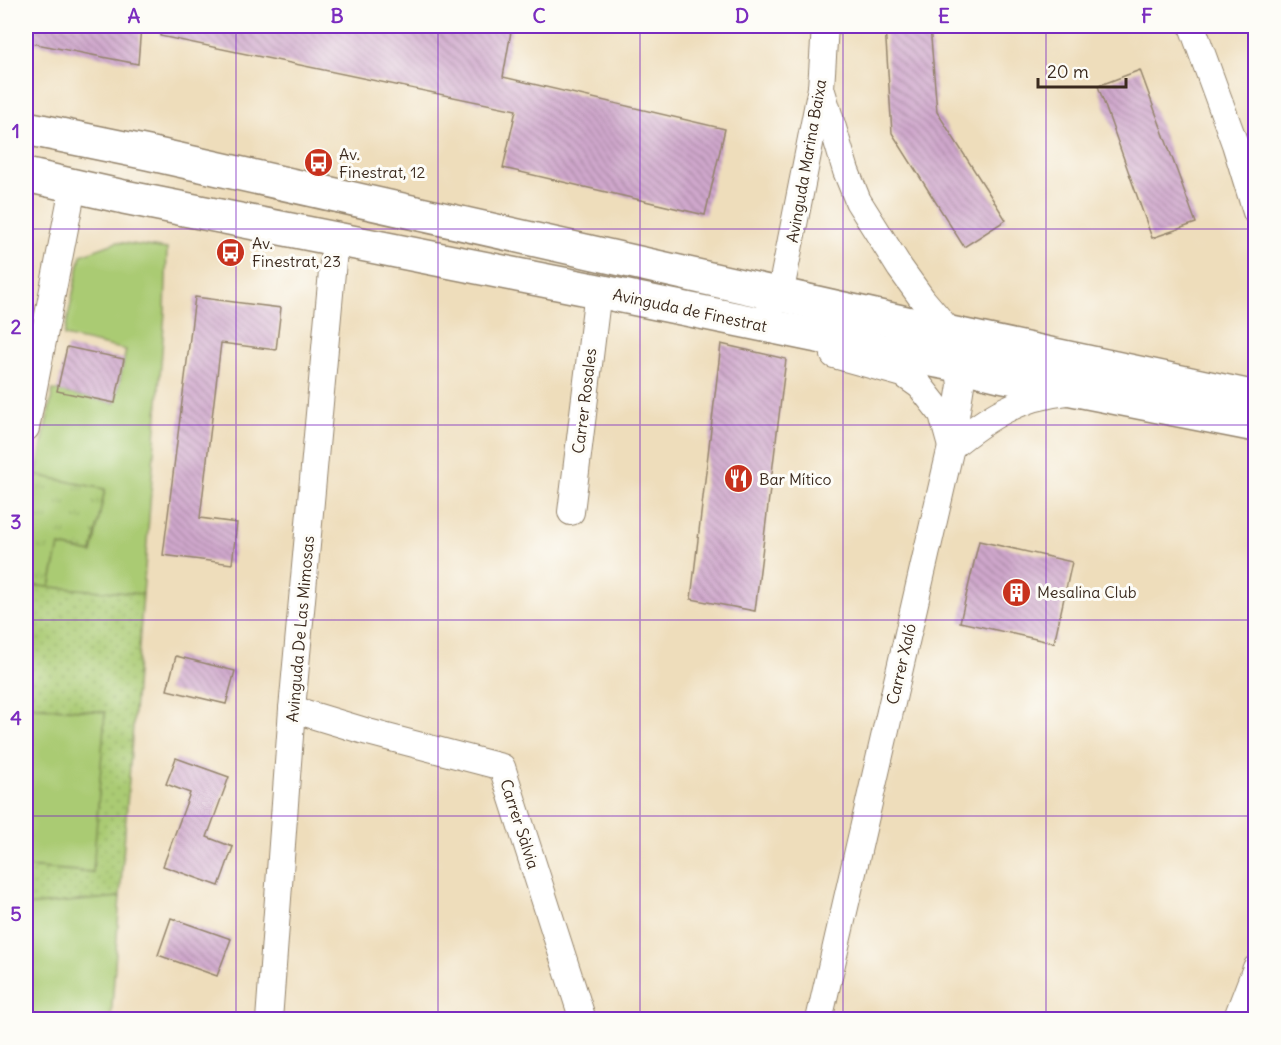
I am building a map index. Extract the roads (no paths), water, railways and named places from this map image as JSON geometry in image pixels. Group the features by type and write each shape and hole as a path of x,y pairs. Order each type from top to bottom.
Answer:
{"main road":[{"name":"Avinguda de Finestrat","path":"26,128 998,344 1256,398"},
{"name":"Avinguda de Finestrat","path":"26,175 73,187 1256,425"}],"street":[{"name":"Avinguda Marina Baixa","path":"780,295 821,88 825,26"},
{"path":"1192,26 1235,144 1256,212"},
{"path":"821,88 846,171 858,201 900,268 951,333"},
{"path":"26,428 73,187"},
{"name":"Avinguda De Las Mimosas","path":"269,1020 292,709 334,239"},
{"name":"Carrer Rosales","path":"571,512 598,291"},
{"name":"Avinguda de Finestrat","path":"726,317 770,308 780,295"},
{"name":"Avinguda de Finestrat","path":"780,295 784,307 822,337"},
{"path":"726,317 762,335 903,374 920,386 942,414"},
{"name":"Carrer Xaló","path":"819,1020 951,447 961,385 956,348 951,333"},
{"path":"998,344 959,364 946,377 940,389 942,414 951,447 975,427 1008,408 1050,394 1079,390"},
{"name":"Carrer Sàlvia","path":"292,709 368,732 502,767 584,1020"},
{"path":"1236,1020 1256,968"}],"place":[{"name":"Av. Finestrat, 12","path":"318,163"},
{"name":"Av. Finestrat, 23","path":"231,252"},
{"name":"Bar Mítico","path":"738,479"},
{"name":"Mesalina Club","path":"1016,592"}]}
